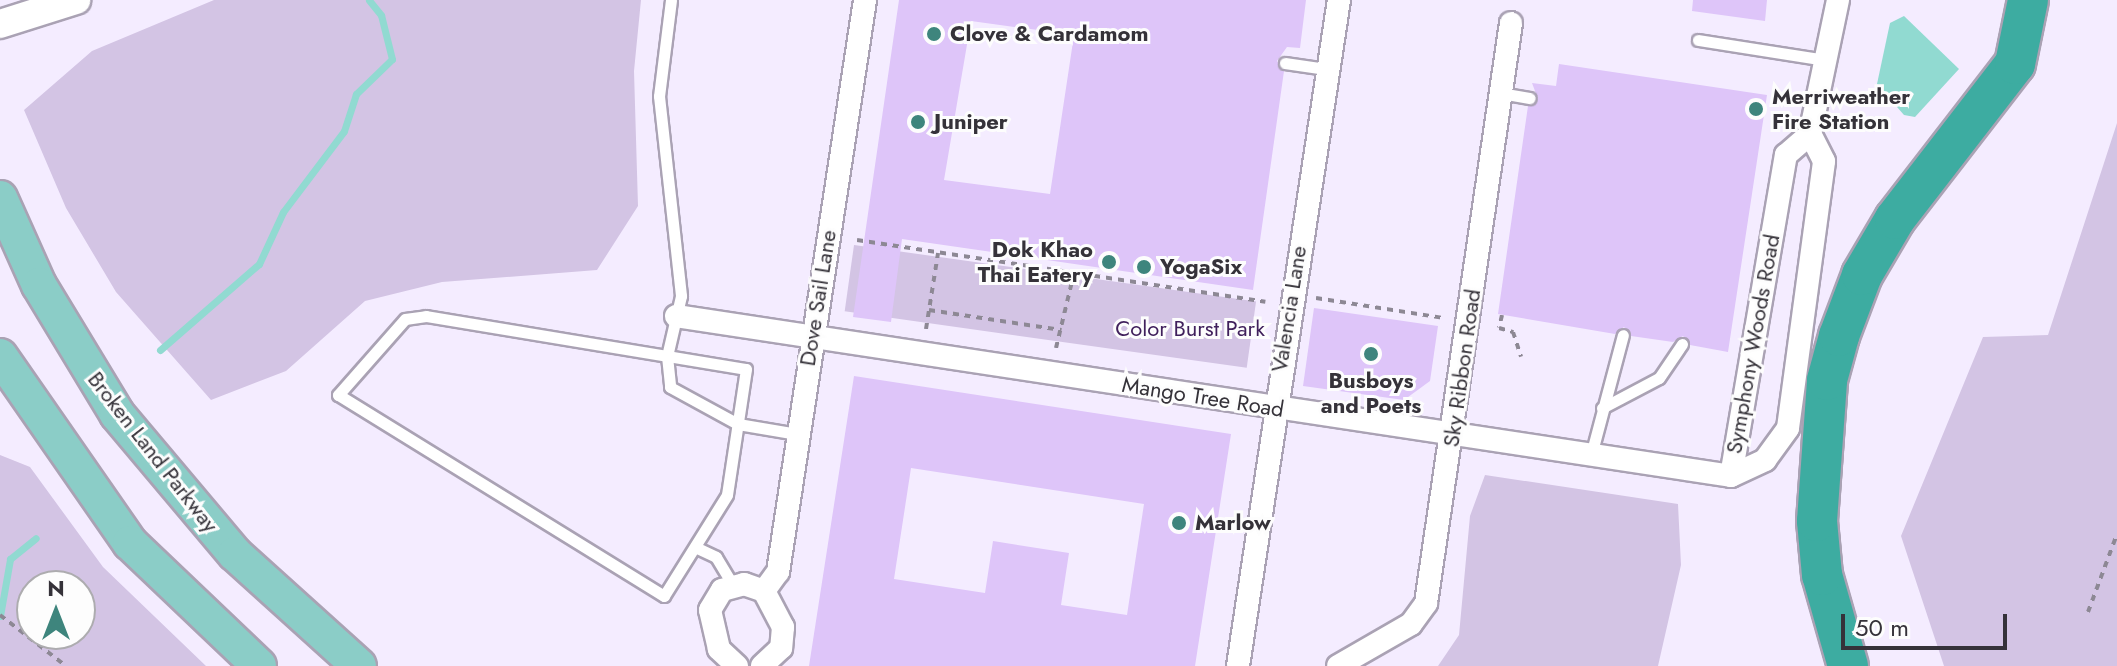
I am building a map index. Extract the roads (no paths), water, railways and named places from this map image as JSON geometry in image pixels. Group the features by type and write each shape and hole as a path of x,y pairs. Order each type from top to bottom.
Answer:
{"highway":[{"path":"1848,666 1822,575 1817,521 1835,351 1862,275 1895,219 2015,64 2028,0"}],"main road":[{"name":"Broken Land Parkway","path":"0,198 39,285 117,414 235,554 359,666"},
{"path":"0,356 130,543 259,666"}],"street":[{"path":"0,24 76,0"},
{"name":"Dove Sail Lane","path":"764,591 778,572 811,338 865,0"},
{"name":"Valencia Lane","path":"1239,666 1275,407 1339,0"},
{"name":"Symphony Woods Road","path":"1731,476 1786,155 1810,134 1838,0"},
{"name":"Sky Ribbon Road","path":"1338,666 1423,612 1453,436 1511,23"},
{"name":"Symphony Woods Road","path":"1731,476 1765,460 1788,428 1824,161 1810,134"},
{"name":"Mango Tree Road","path":"676,316 1731,476"},
{"path":"737,666 719,649 709,621 714,599 733,585 764,591 784,637 762,666"}],"lane":[{"path":"671,0 659,96 680,273 676,316 667,356 670,387 738,424 797,434"},
{"path":"1698,40 1826,60"},
{"path":"1285,63 1326,69"},
{"path":"1501,93 1530,98"},
{"path":"405,319 746,369 738,424 727,495 664,596 338,395 405,319"},
{"path":"1591,455 1623,335"},
{"path":"1602,408 1659,378 1682,344"},
{"path":"695,547 716,557 733,585"}],"waterway":[{"path":"160,350 259,264 283,212 344,131 356,94 392,59 381,15 369,0"},
{"path":"0,616 10,559 36,538"}],"place":[{"name":"Clove & Cardamom","path":"934,34"},
{"name":"Merriweather Fire Station","path":"1756,109"},
{"name":"Juniper","path":"918,122"},
{"name":"Dok Khao Thai Eatery","path":"1109,262"},
{"name":"YogaSix","path":"1144,267"},
{"name":"Busboys and Poets","path":"1371,354"},
{"name":"Marlow","path":"1179,523"}],"park label":[{"name":"Color Burst Park","path":"1190,329"}]}
